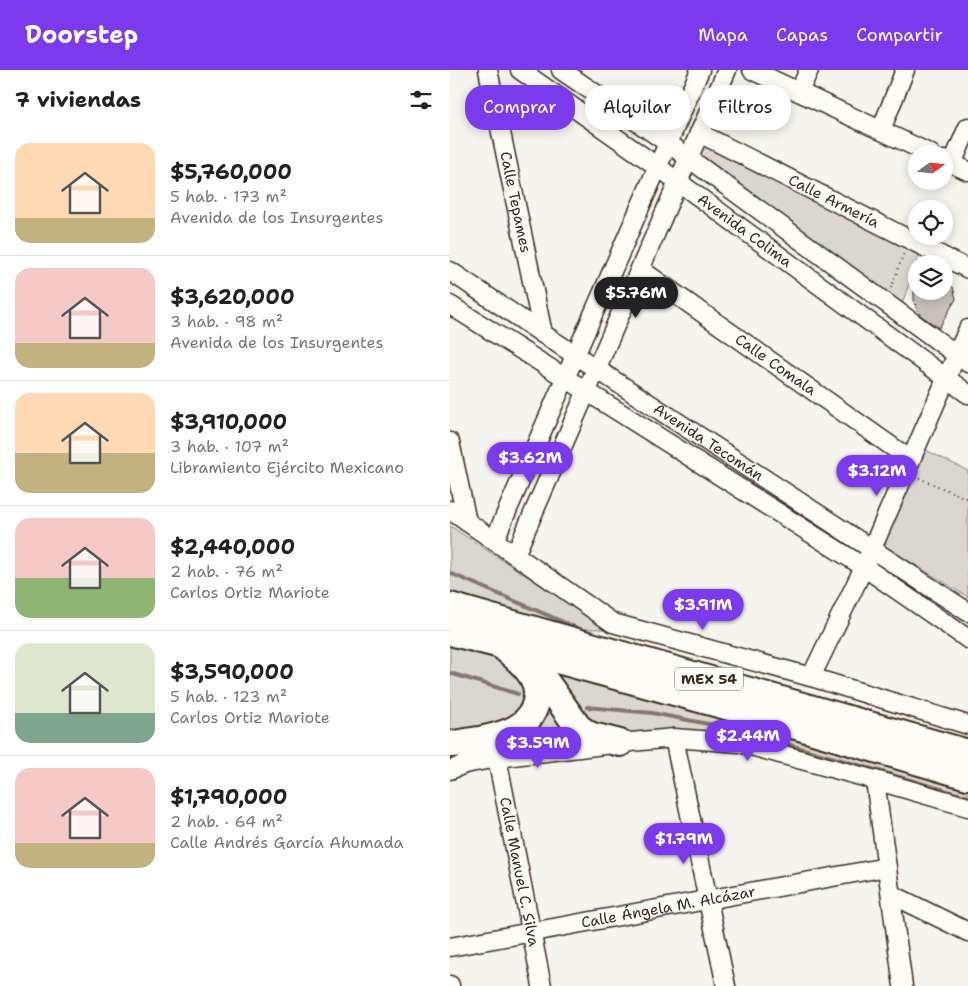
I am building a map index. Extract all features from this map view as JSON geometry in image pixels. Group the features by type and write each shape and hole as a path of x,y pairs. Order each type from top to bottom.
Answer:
{"highway":[{"name":"MEX 54","path":"450,606 968,753"},
{"name":"MEX 54","path":"450,632 512,647 746,712 968,776"},
{"path":"512,647 578,727 588,735 620,742"},
{"path":"450,744 498,736 513,731 523,725 531,716 538,694 536,684 512,647"}],"street":[{"name":"Calle Tepames","path":"488,70 543,334"},
{"name":"Avenida Colima","path":"520,70 658,167 968,394"},
{"name":"Avenida Colima","path":"561,70 668,143 962,358"},
{"path":"494,540 700,70"},
{"path":"515,555 727,70"},
{"path":"752,70 912,145"},
{"path":"799,92 809,70"},
{"path":"881,130 905,70"},
{"path":"955,165 968,127"},
{"name":"Calle Armería","path":"700,133 908,238"},
{"name":"Calle Armería","path":"922,245 968,269"},
{"name":"Calle Comala","path":"640,269 908,466"},
{"name":"Avenida Tecomán","path":"450,271 596,369 968,612"},
{"name":"Avenida Tecomán","path":"450,305 864,567 968,639"},
{"path":"811,677 864,567 947,378 962,358 968,329"},
{"path":"450,442 467,522"},
{"path":"528,464 550,478"},
{"path":"450,510 613,623 811,677 968,725"},
{"path":"674,738 726,986"},
{"path":"450,770 465,764 497,758 620,742 674,738 740,743 968,806"},
{"name":"Calle Manuel C. Silva","path":"497,758 542,986"},
{"path":"875,780 903,986"},
{"name":"Calle Ángela M. Alcázar","path":"450,947 887,867"},
{"path":"891,894 968,932"}],"path":[{"path":"885,302 908,244"},
{"path":"908,466 968,499"}],"shaded area":[{"path":"700,142 919,255 908,255 908,287 901,307 693,157"},
{"path":"924,449 968,471 968,597 881,544"},
{"path":"450,526 608,629 574,629 450,591"},
{"path":"450,644 499,657 522,680 524,691 522,702 517,712 499,725 450,732"},
{"path":"538,662 968,782 968,800 741,734 669,730 614,735 598,732"},
{"path":"540,695 577,739 450,761 450,751 495,745"}],"building":[{"path":"953,287 956,299 939,328 920,315 914,301 953,300"}],"waterway":[{"path":"450,573 584,631"},
{"path":"450,673 518,694"},
{"path":"587,707 652,713 739,730 968,797"}]}
